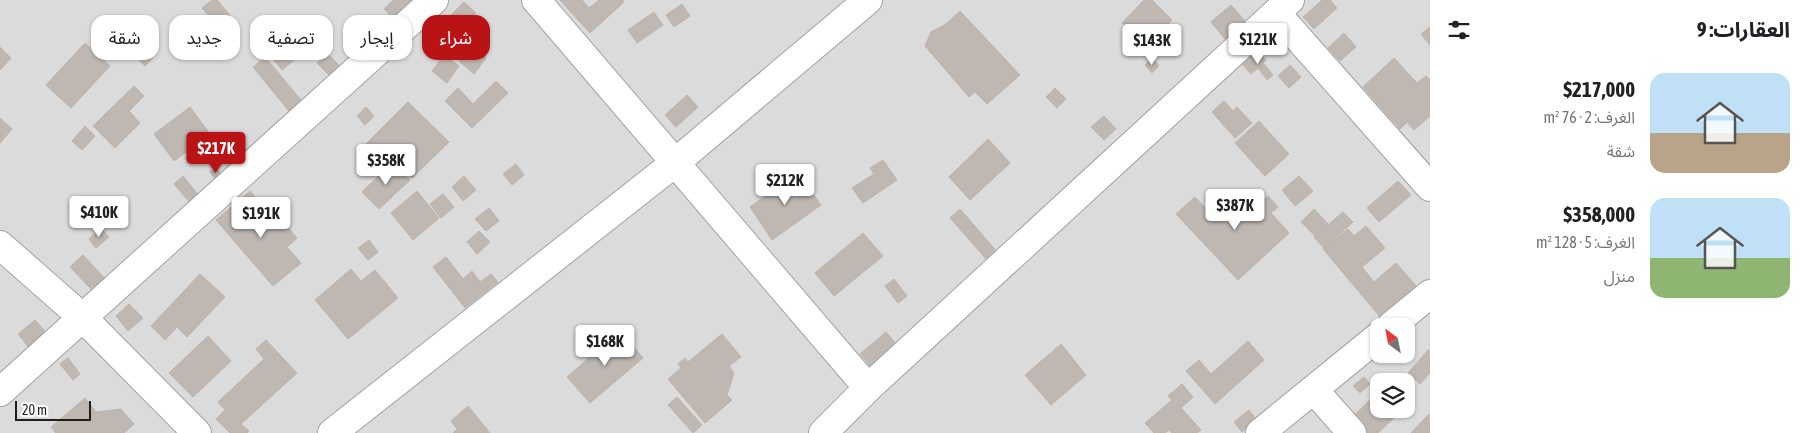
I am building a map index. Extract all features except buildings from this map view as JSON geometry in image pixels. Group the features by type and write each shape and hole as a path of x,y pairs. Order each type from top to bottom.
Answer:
{"street":[{"path":"0,392 434,0"},
{"path":"536,0 868,388"},
{"path":"332,433 676,162 868,0"},
{"path":"823,433 868,388 1283,6 1426,175"},
{"path":"0,245 83,318 197,433"},
{"path":"1401,318 1430,294"},
{"path":"1260,433 1370,343"},
{"path":"1314,390 1352,433"}],"shaded area":[{"path":"0,0 1430,0 1430,433 0,433"}]}
